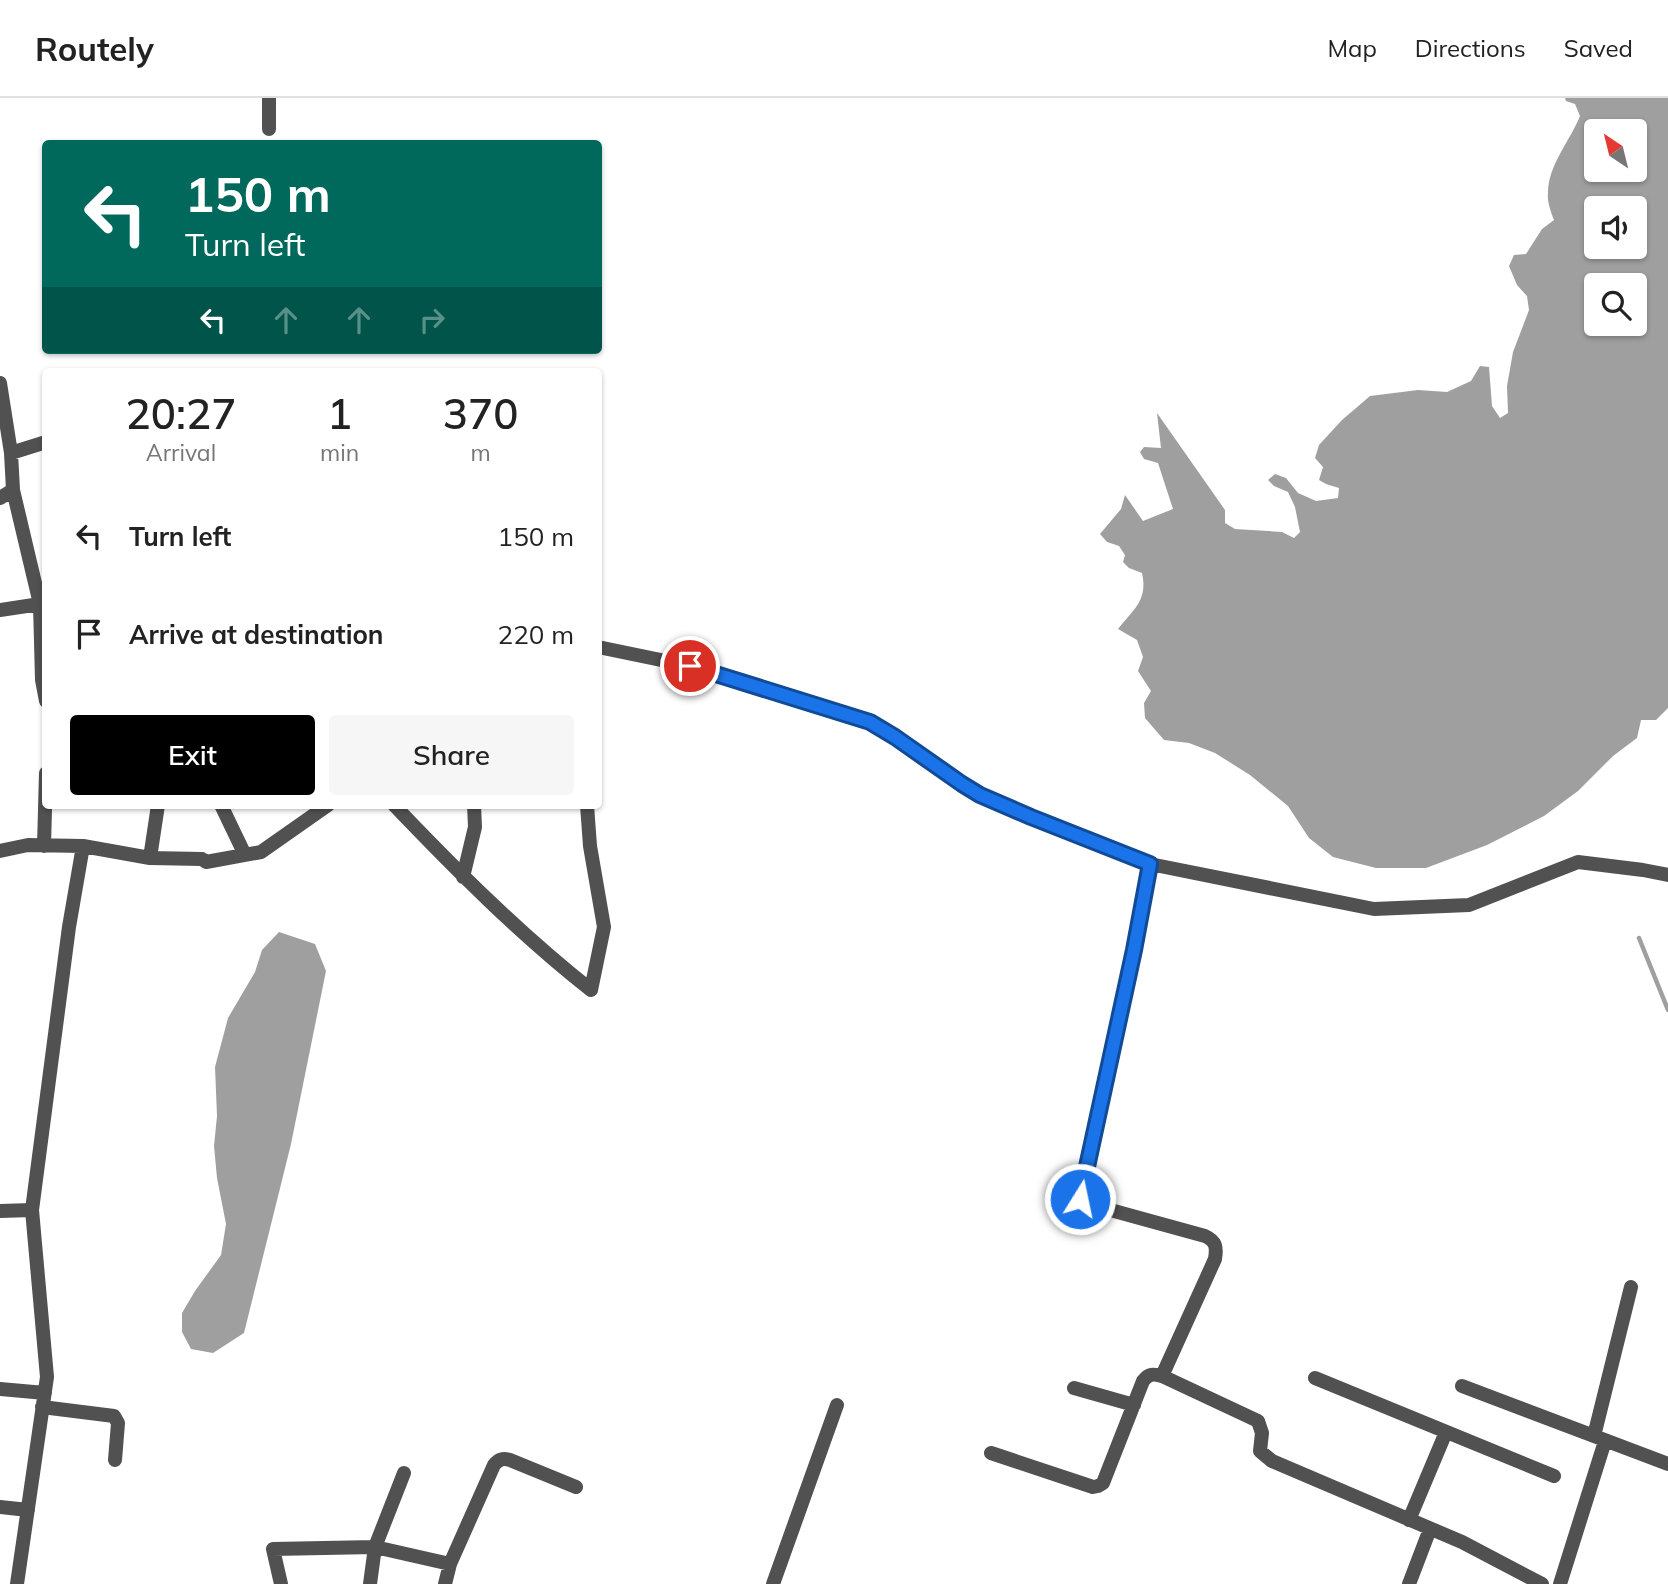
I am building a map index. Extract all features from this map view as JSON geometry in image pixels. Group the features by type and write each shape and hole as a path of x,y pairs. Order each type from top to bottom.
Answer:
{"street":[{"path":"269,98 269,129"},
{"path":"0,383 11,453 6,494 42,599"},
{"path":"11,453 42,443"},
{"path":"0,610 42,602"},
{"path":"602,648 690,666 870,722 980,795 1150,864 1374,909 1469,905 1578,862 1668,875"},
{"path":"44,846 45,809"},
{"path":"150,858 157,809"},
{"path":"224,809 244,855"},
{"path":"0,851 28,845 83,846 150,858 202,859 206,862 261,852 322,809"},
{"path":"398,809 463,877 591,990 604,927 590,846 587,809"},
{"path":"463,877 475,827 474,809"},
{"path":"17,1584 47,1377 32,1210 69,927 83,846"},
{"path":"1150,864 1080,1196 1085,1203 1205,1236 1216,1246 1215,1259 1162,1376"},
{"path":"0,1211 32,1210"},
{"path":"1560,1584 1600,1438 1631,1287"},
{"path":"991,1453 1093,1487 1098,1486 1103,1483 1143,1381 1153,1374 1162,1376 1258,1421 1262,1433 1260,1451 1272,1461 1462,1542 1542,1584"},
{"path":"1315,1378 1554,1476"},
{"path":"1462,1386 1668,1464"},
{"path":"1074,1388 1133,1405"},
{"path":"0,1389 114,1416 118,1423 115,1460"},
{"path":"774,1584 837,1405"},
{"path":"1409,1520 1446,1432"},
{"path":"445,1584 450,1564 497,1462 510,1460 576,1487"},
{"path":"370,1584 375,1547 404,1473"},
{"path":"0,1507 27,1510"},
{"path":"1409,1584 1430,1528"},
{"path":"281,1584 273,1549 375,1547 450,1564"}],"shaded area":[{"path":"1565,98 1668,98 1668,708 1656,720 1641,720 1637,738 1613,756 1578,791 1544,816 1487,845 1426,868 1376,868 1333,857 1309,838 1288,806 1250,775 1215,753 1189,743 1164,740 1145,718 1144,703 1151,691 1138,671 1143,657 1137,640 1118,629 1141,597 1142,573 1129,568 1123,562 1125,555 1119,546 1107,542 1100,534 1121,509 1125,495 1143,521 1173,509 1158,463 1144,459 1140,452 1144,447 1161,448 1157,413 1225,510 1225,523 1235,529 1282,532 1294,538 1300,532 1295,507 1288,492 1268,480 1275,474 1286,478 1298,493 1316,501 1338,498 1339,488 1319,480 1323,467 1315,458 1319,445 1370,396 1418,390 1447,392 1471,381 1480,366 1489,367 1492,406 1500,418 1508,413 1507,386 1513,352 1529,310 1527,296 1517,285 1509,266 1514,255 1526,254 1542,229 1554,220 1548,200 1549,183 1555,163 1580,116 1575,104"},
{"path":"279,932 315,944 326,971 291,1144 244,1333 213,1353 191,1349 182,1332 182,1313 221,1255 226,1224 214,1146 217,1116 215,1067 228,1018 255,972 262,950"}],"waterway":[{"path":"1639,938 1668,1010"}],"route":[{"path":"690,666 870,722 980,795 1150,864 1080,1199"}]}
